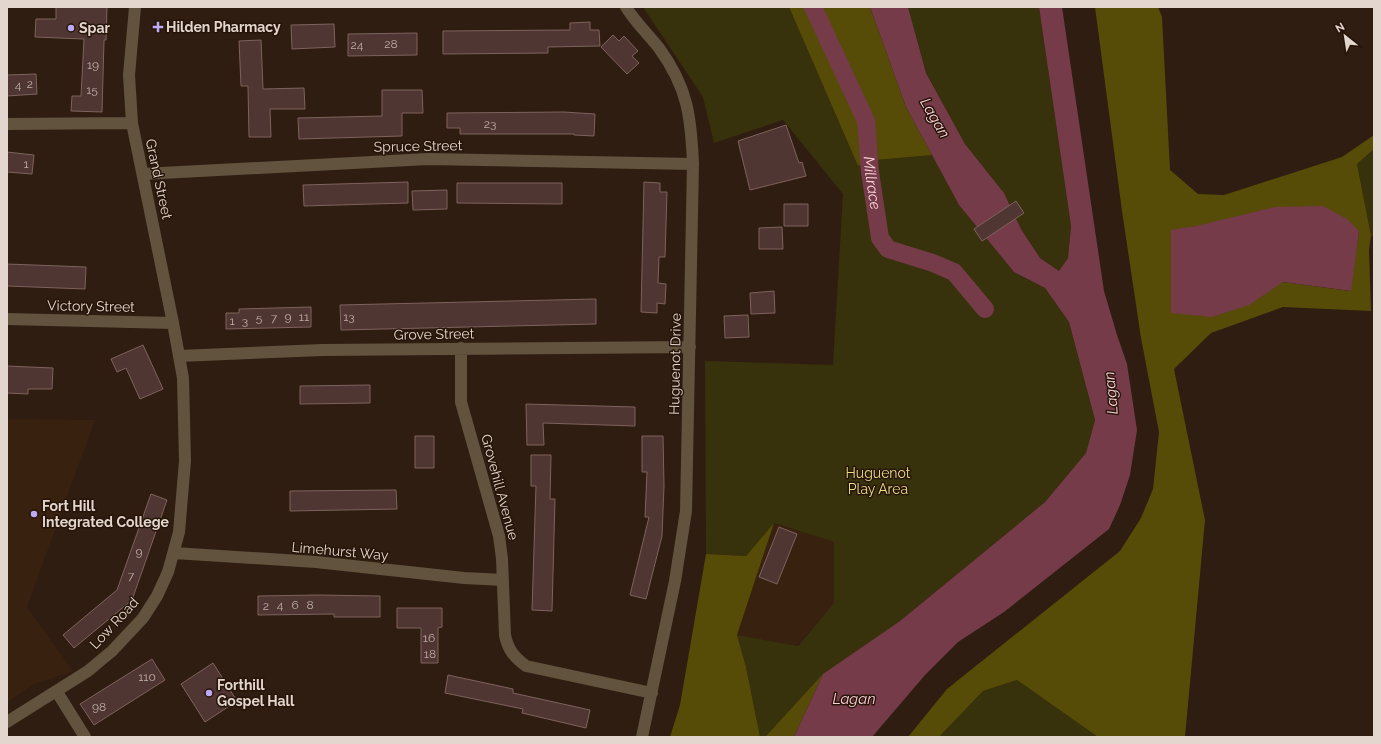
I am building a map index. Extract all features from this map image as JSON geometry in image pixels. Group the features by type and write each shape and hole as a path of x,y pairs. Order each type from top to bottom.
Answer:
{"street":[{"name":"Grand Street","path":"136,7 129,75 132,123 180,356"},
{"name":"Huguenot Drive","path":"626,7 663,54 683,90 689,108 693,164 686,511 682,547 642,737"},
{"path":"7,124 132,123"},
{"name":"Spruce Street","path":"143,174 428,159 693,164"},
{"name":"Victory Street","path":"7,319 173,324"},
{"name":"Grove Street","path":"180,356 322,350 690,347"},
{"name":"Grovehill Avenue","path":"461,348 461,402 499,536 503,580 505,636 508,647 515,658 526,666 652,693"},
{"name":"Low Road","path":"7,722 57,692 88,671 112,651 143,618 157,596 168,572 179,532 185,461 183,378 180,356"},
{"name":"Limehurst Way","path":"174,553 316,562 464,578 503,580"},
{"path":"57,692 85,737"}],"shaded area":[{"path":"789,7 870,7 906,107 932,155 876,160 858,166"},
{"path":"1095,7 1158,7 1162,17 1170,170 1198,194 1224,195 1342,157 1374,135 1374,149 1357,164 1371,236 1369,250 1371,311 1283,307 1211,333 1174,369 1205,520 1185,737 1098,737 1017,680 983,691 939,737 908,737 947,689 1120,551 1141,518 1153,489 1159,432 1141,338 1122,211","holes":["1196,226 1359,231 1350,291 1283,282 1171,313 1171,231"]},
{"name":"Fort Hill Integrated College","path":"7,419 95,420 27,607 73,671 34,684 7,702"},
{"path":"774,523 834,542 834,603 797,646 737,635"},
{"path":"774,523 737,635 746,667 760,737 670,737 680,705 706,554 746,556"},
{"path":"823,674 794,737 765,737 820,677"}],"green space":[{"name":"Huguenot Play Area","path":"643,7 789,7 858,166 876,160 932,155 959,205 1014,272 1045,288 1069,322 1095,420 1086,453 1045,502 900,621 820,677 765,737 760,737 746,667 737,635 798,646 834,603 834,542 774,523 746,556 706,554 705,361 833,365 843,194 783,120 714,143 703,97"},
{"path":"908,7 1039,7 1071,226 1068,258 1059,271 1040,258 1021,229 1004,193 965,144 926,73"},
{"path":"1374,149 1374,237 1371,236 1357,164"},
{"path":"1017,680 1098,737 939,737 983,691"}],"water":[{"name":"Lagan","path":"870,7 908,7 926,73 965,144 1004,193 1021,229 1040,258 1059,271 1068,258 1071,226 1039,7 1062,7 1104,291 1127,364 1137,430 1130,475 1120,505 1109,529 1004,612 958,642 925,675 872,737 794,737 823,674 900,621 1045,502 1086,453 1095,420 1069,322 1045,288 1014,272 959,205 906,107"},
{"path":"1323,206 1347,219 1359,231 1351,291 1283,282 1249,305 1212,317 1171,313 1171,230 1196,226 1275,207"}],"building":[{"path":"56,7 107,7 106,40 104,40 102,112 71,111 72,96 81,96 84,39 35,37 36,19 56,19"},
{"path":"590,22 590,30 599,30 600,46 548,47 548,53 443,54 443,31 570,30 570,23"},
{"path":"334,24 335,47 292,49 291,25"},
{"path":"417,33 417,55 348,56 348,34"},
{"path":"613,35 619,41 624,36 638,51 632,56 639,63 627,74 601,47"},
{"path":"261,40 263,89 304,88 305,109 270,109 271,137 249,137 248,86 241,86 239,41"},
{"path":"36,74 37,94 7,96 7,75"},
{"path":"382,90 422,90 423,113 402,113 402,136 299,139 298,118 382,116"},
{"path":"564,112 595,114 594,136 574,134 460,134 460,128 447,128 447,113"},
{"path":"786,125 799,163 802,162 806,176 750,190 738,141"},
{"path":"7,152 34,155 32,174 7,172"},
{"path":"408,182 408,203 304,206 303,185"},
{"path":"644,182 660,183 660,192 667,192 665,257 659,257 658,283 666,284 665,304 657,303 657,313 641,312"},
{"path":"457,183 562,183 562,204 457,203"},
{"path":"447,190 447,209 413,210 412,191"},
{"path":"1016,201 1024,213 982,241 974,229"},
{"path":"784,204 808,204 808,226 784,226"},
{"path":"782,227 783,249 759,249 759,228"},
{"path":"7,264 86,267 85,289 7,286"},
{"path":"774,291 775,313 751,314 750,293"},
{"path":"596,299 596,324 341,330 340,305"},
{"path":"311,307 311,327 226,329 226,313 239,313 239,309"},
{"path":"748,315 749,337 725,338 724,316"},
{"path":"143,345 163,389 140,399 126,368 117,372 111,359"},
{"path":"7,366 53,368 52,389 28,389 28,394 7,393"},
{"path":"370,385 370,403 300,404 300,386"},
{"path":"526,404 635,407 635,426 543,423 544,445 527,445"},
{"path":"415,436 434,436 434,468 415,468"},
{"path":"642,436 663,436 664,486 662,536 646,599 630,595 649,517 645,517 647,472 642,472"},
{"path":"531,455 551,455 550,499 555,499 552,611 532,610 536,486 531,486"},
{"path":"396,490 397,509 290,511 290,491"},
{"path":"151,494 167,500 132,600 74,648 63,635 117,590"},
{"path":"779,527 797,534 777,584 759,577"},
{"path":"258,596 380,596 380,617 334,617 334,614 258,615"},
{"path":"397,608 442,608 442,627 438,628 438,663 421,663 421,628 397,628"},
{"path":"152,659 165,680 94,725 80,704"},
{"name":"Forthill Gospel Hall","path":"213,663 237,701 205,722 181,684"},
{"path":"448,675 513,689 513,693 590,710 586,728 522,713 523,709 445,693"}],"waterway":[{"name":"Millrace","path":"813,7 866,121 870,172 880,238 888,249 933,263 954,272 985,309"}],"place":[{"name":"Hilden Pharmacy","path":"158,27"},
{"name":"Spar","path":"71,28"},
{"name":"Fort Hill Integrated College","path":"34,514"},
{"name":"Forthill Gospel Hall","path":"209,693"}]}
